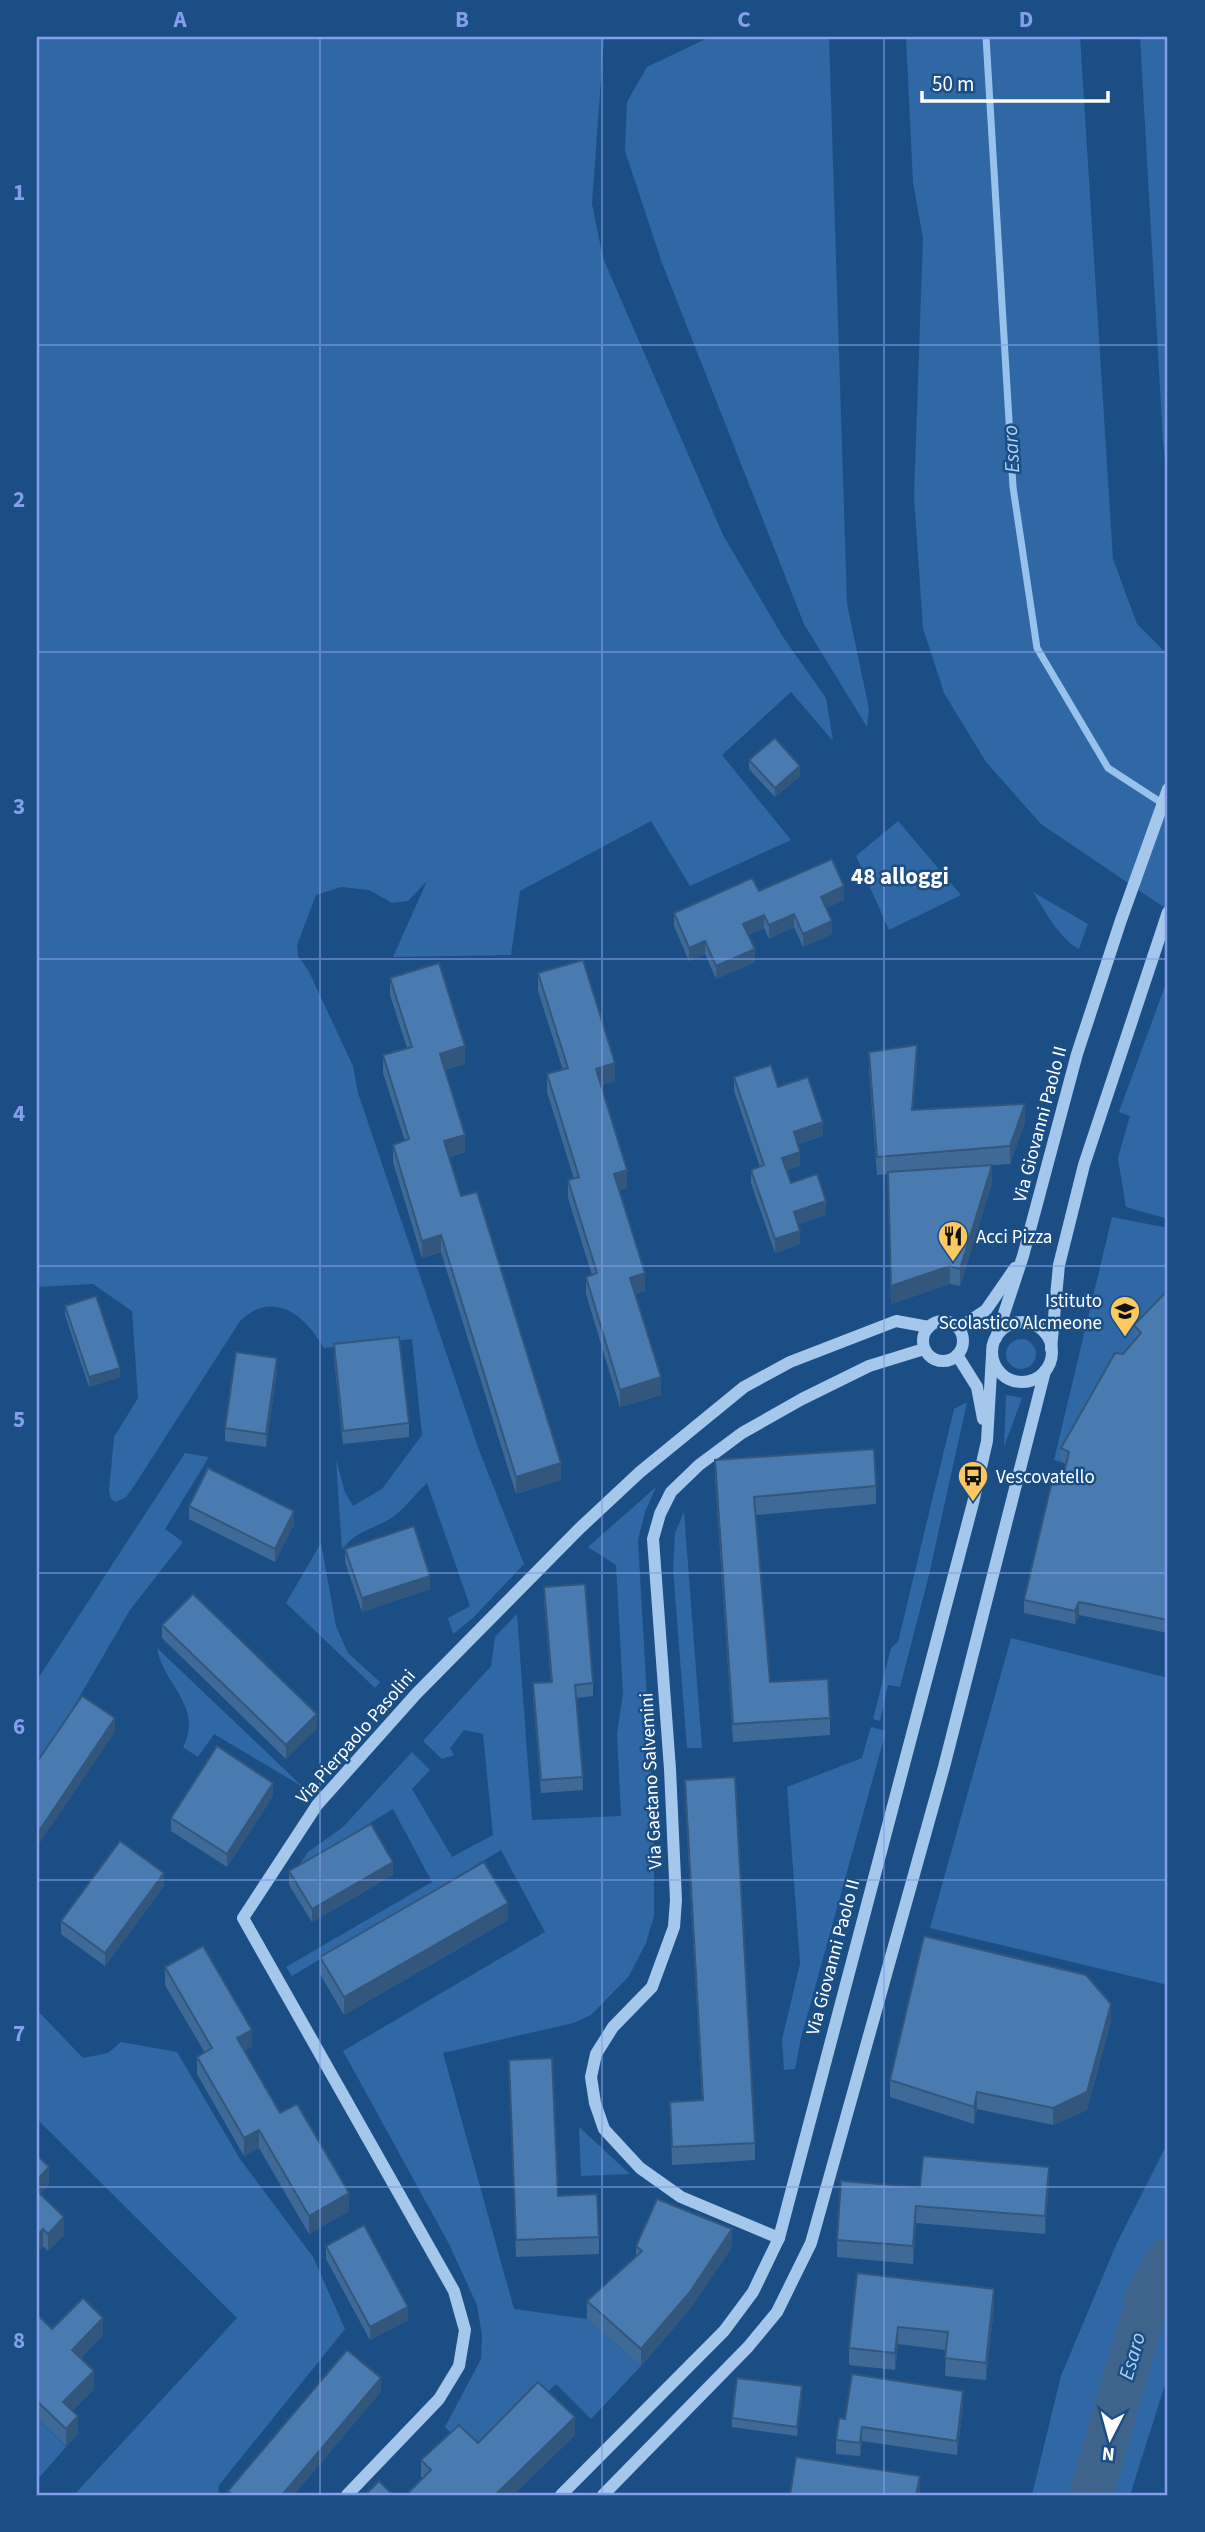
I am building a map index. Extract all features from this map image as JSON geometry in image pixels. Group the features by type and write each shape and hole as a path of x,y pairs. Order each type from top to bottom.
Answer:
{"street":[{"name":"Via Giovanni Paolo II","path":"996,1338 1023,1256 1066,1092 1168,789"},
{"path":"1051,1349 1044,1332 1028,1323 1009,1325 996,1338 992,1355 1000,1373 1009,1379 1028,1381 1038,1378 1049,1364 1051,1349 1059,1265 1084,1165 1168,912"},
{"path":"959,1328 986,1310 1023,1256"},
{"name":"Via Pierpaolo Pasolini","path":"347,2495 439,2399 459,2366 465,2330 454,2291 243,1917 317,1805 417,1693 579,1529 640,1472 744,1387 790,1362 896,1321 929,1327"},
{"path":"947,1321 959,1328 963,1344 957,1355 948,1361 932,1358 924,1349 923,1337 929,1327 947,1321"},
{"name":"Via Gaetano Salvemini","path":"779,2238 681,2196 640,2168 604,2129 595,2103 591,2077 596,2054 613,2026 652,1987 674,1927 676,1900 670,1769 653,1539 660,1514 671,1492 699,1465 742,1433 869,1366 924,1349"},
{"path":"957,1355 977,1387 987,1441"},
{"name":"Via Giovanni Paolo II","path":"561,2495 724,2331 752,2292 779,2238 949,1596 987,1441 992,1355"},
{"path":"603,2495 740,2355 777,2312 811,2243 944,1767 1045,1371"}],"shaded area":[{"path":"37,37 604,37 592,204 603,258 723,535 783,637 826,698 833,741 791,692 722,755 791,840 690,886 651,821 520,891 511,955 393,957 427,881 408,901 392,903 369,890 341,887 316,895 297,945 298,956 308,970 353,1066 358,1093 479,1450 524,1564 473,1618 453,1634 448,1618 470,1606 427,1483 394,1516 360,1533 342,1550 336,1460 345,1492 353,1506 382,1489 422,1435 412,1339 324,1348 305,1323 289,1311 269,1307 253,1311 240,1321 134,1486 126,1497 116,1502 111,1499 109,1491 114,1437 138,1398 132,1311 93,1284 37,1287"},
{"path":"710,37 829,37 847,604 869,709 867,727 804,624 662,263 625,151 627,102 647,67"},
{"path":"906,37 1080,37 1113,559 1137,624 1168,655 1168,910 1041,824 986,762 944,693 923,628 914,497 923,238 913,183"},
{"path":"1140,37 1168,37 1168,491 1163,441"},
{"path":"898,821 961,895 889,930 856,856"},
{"path":"1033,892 1088,924 1079,949 1058,931"},
{"path":"1168,978 1168,1219 1126,1207 1118,1158 1130,1116 1119,1112"},
{"path":"1112,1217 1168,1228 1168,1303 1134,1338 1141,1347 1114,1366 1061,1462 1054,1460"},
{"path":"1021,1339 1032,1343 1036,1354 1032,1365 1021,1369 1010,1365 1006,1354 1010,1343"},
{"path":"1006,1395 1022,1398 1004,1447"},
{"path":"967,1402 929,1575 900,1687 888,1685 880,1721 873,1719 891,1648 898,1642 954,1409"},
{"path":"185,1453 209,1457 165,1529 183,1542 130,1610 37,1765 37,1680"},
{"path":"656,1487 645,1512 638,1540 654,1821 654,1916 646,1943 629,1976 591,2015 573,2023 443,2053 514,2309 587,2319 641,2366 591,2419 556,2384 478,2460 445,2427 481,2359 482,2336 477,2305 449,2244 343,2051 545,1932 501,1850 292,1976 286,1967 432,1882 393,1809 298,1867 308,1852 343,1827 412,1752 430,1770 412,1789 452,1857 493,1835 483,1734 464,1730 450,1748 454,1755 442,1759 423,1741 491,1666 495,1637 517,1614 532,1820 621,1816 617,1733 623,1694 616,1565 588,1547"},
{"path":"684,1512 702,1748 687,1748 673,1569 675,1533"},
{"path":"321,1543 336,1626 348,1653 380,1682 375,1688 286,1603"},
{"path":"1011,1638 1168,1678 1168,1985 930,1928"},
{"path":"157,1648 303,1787 214,1734 198,1757 183,1747 189,1719 186,1707 161,1661"},
{"path":"871,1727 886,1731 801,2038 795,2069 784,2070 782,2040 800,1964 787,1787 862,1758"},
{"path":"37,2010 83,2058 108,2053 121,2042 177,2052 240,2159 313,2257 345,2329 219,2485 218,2495 74,2495 237,2318 37,2119"},
{"path":"579,2127 630,2174 581,2176"},
{"path":"1168,2142 1168,2375 1130,2495 1032,2495 1061,2376 1116,2245"},
{"path":"37,2418 66,2447 37,2480"}],"building":[{"path":"775,738 800,766 775,788 749,760"},
{"path":"832,859 844,886 821,897 832,921 803,934 794,914 769,925 764,915 743,924 755,949 716,966 705,941 689,948 674,913 752,878 759,891"},
{"path":"583,960 615,1063 596,1069 627,1170 614,1174 645,1273 630,1278 661,1377 620,1390 586,1277 597,1273 568,1180 579,1177 547,1074 568,1068 538,973"},
{"path":"439,963 465,1046 440,1054 465,1135 444,1141 461,1196 477,1192 561,1463 516,1477 441,1235 422,1241 393,1145 409,1139 383,1055 412,1047 390,978"},
{"path":"917,1045 912,1110 1025,1104 1010,1146 877,1157 869,1052"},
{"path":"771,1065 778,1087 808,1077 823,1122 794,1132 800,1152 782,1158 791,1183 817,1174 826,1201 794,1212 800,1231 775,1239 751,1170 764,1165 734,1077"},
{"path":"992,1165 960,1269 950,1266 891,1286 888,1172"},
{"name":"Istituto Scolastico Alcmeone","path":"1168,1290 1168,1620 1079,1602 1075,1611 1024,1600 1052,1481 1062,1482 1069,1452 1061,1448 1115,1353 1123,1354 1141,1333 1134,1325"},
{"path":"96,1296 120,1368 89,1377 65,1306"},
{"path":"399,1337 409,1423 343,1431 334,1344"},
{"path":"236,1352 277,1358 266,1434 225,1428"},
{"path":"874,1449 876,1486 754,1497 770,1682 828,1679 830,1718 733,1724 715,1460"},
{"path":"208,1468 294,1511 275,1549 189,1506"},
{"path":"414,1526 430,1576 362,1598 345,1549"},
{"path":"585,1584 593,1683 575,1685 583,1777 541,1780 533,1683 552,1682 544,1587"},
{"path":"193,1594 317,1714 286,1745 162,1625"},
{"path":"82,1696 115,1718 37,1834 37,1762"},
{"path":"217,1746 273,1783 227,1854 171,1818"},
{"path":"735,1777 755,2143 672,2147 670,2102 703,2100 685,1780"},
{"path":"371,1824 393,1862 312,1909 289,1871"},
{"path":"120,1841 164,1873 105,1953 61,1921"},
{"path":"484,1862 508,1903 344,1997 320,1957"},
{"path":"924,1936 1086,1975 1111,2004 1087,2092 1053,2108 977,2092 974,2107 890,2080"},
{"path":"203,1946 252,2030 237,2038 280,2113 297,2104 349,2193 309,2216 259,2130 244,2138 197,2057 212,2048 165,1967"},
{"path":"552,2058 558,2196 597,2194 599,2237 516,2240 509,2060"},
{"path":"37,2155 49,2167 37,2180"},
{"path":"923,2156 1049,2167 1045,2216 916,2206 913,2246 837,2240 841,2181 920,2187"},
{"path":"37,2191 64,2217 48,2234 43,2229 37,2235"},
{"path":"657,2199 732,2229 690,2292 641,2349 587,2301 642,2251 636,2246"},
{"path":"364,2225 408,2307 370,2327 326,2246"},
{"path":"857,2273 994,2289 986,2363 945,2358 948,2332 898,2327 895,2353 849,2348"},
{"path":"83,2298 103,2318 72,2350 94,2371 63,2402 78,2416 66,2429 37,2401 37,2314 52,2329"},
{"path":"347,2350 381,2378 282,2495 233,2495 228,2491"},
{"path":"852,2374 963,2391 957,2441 862,2427 860,2443 836,2440 839,2418 845,2419"},
{"path":"737,2378 802,2386 797,2427 732,2418"},
{"path":"538,2382 575,2417 495,2495 406,2495 431,2470 421,2460 459,2425 478,2443"},
{"path":"796,2457 920,2476 916,2495 790,2495"},
{"path":"379,2481 393,2495 365,2495"}],"waterway":[{"name":"Esaro","path":"986,37 1013,487 1037,648 1108,768 1168,807"},
{"name":"Esaro","path":"1091,2495 1150,2291 1168,2260"}],"place":[{"name":"Acci Pizza","path":"953,1263"},
{"name":"Istituto Scolastico Alcmeone","path":"1125,1338"},
{"name":"Vescovatello","path":"973,1503"}],"district":[{"name":"48 alloggi","path":"900,876"}]}
